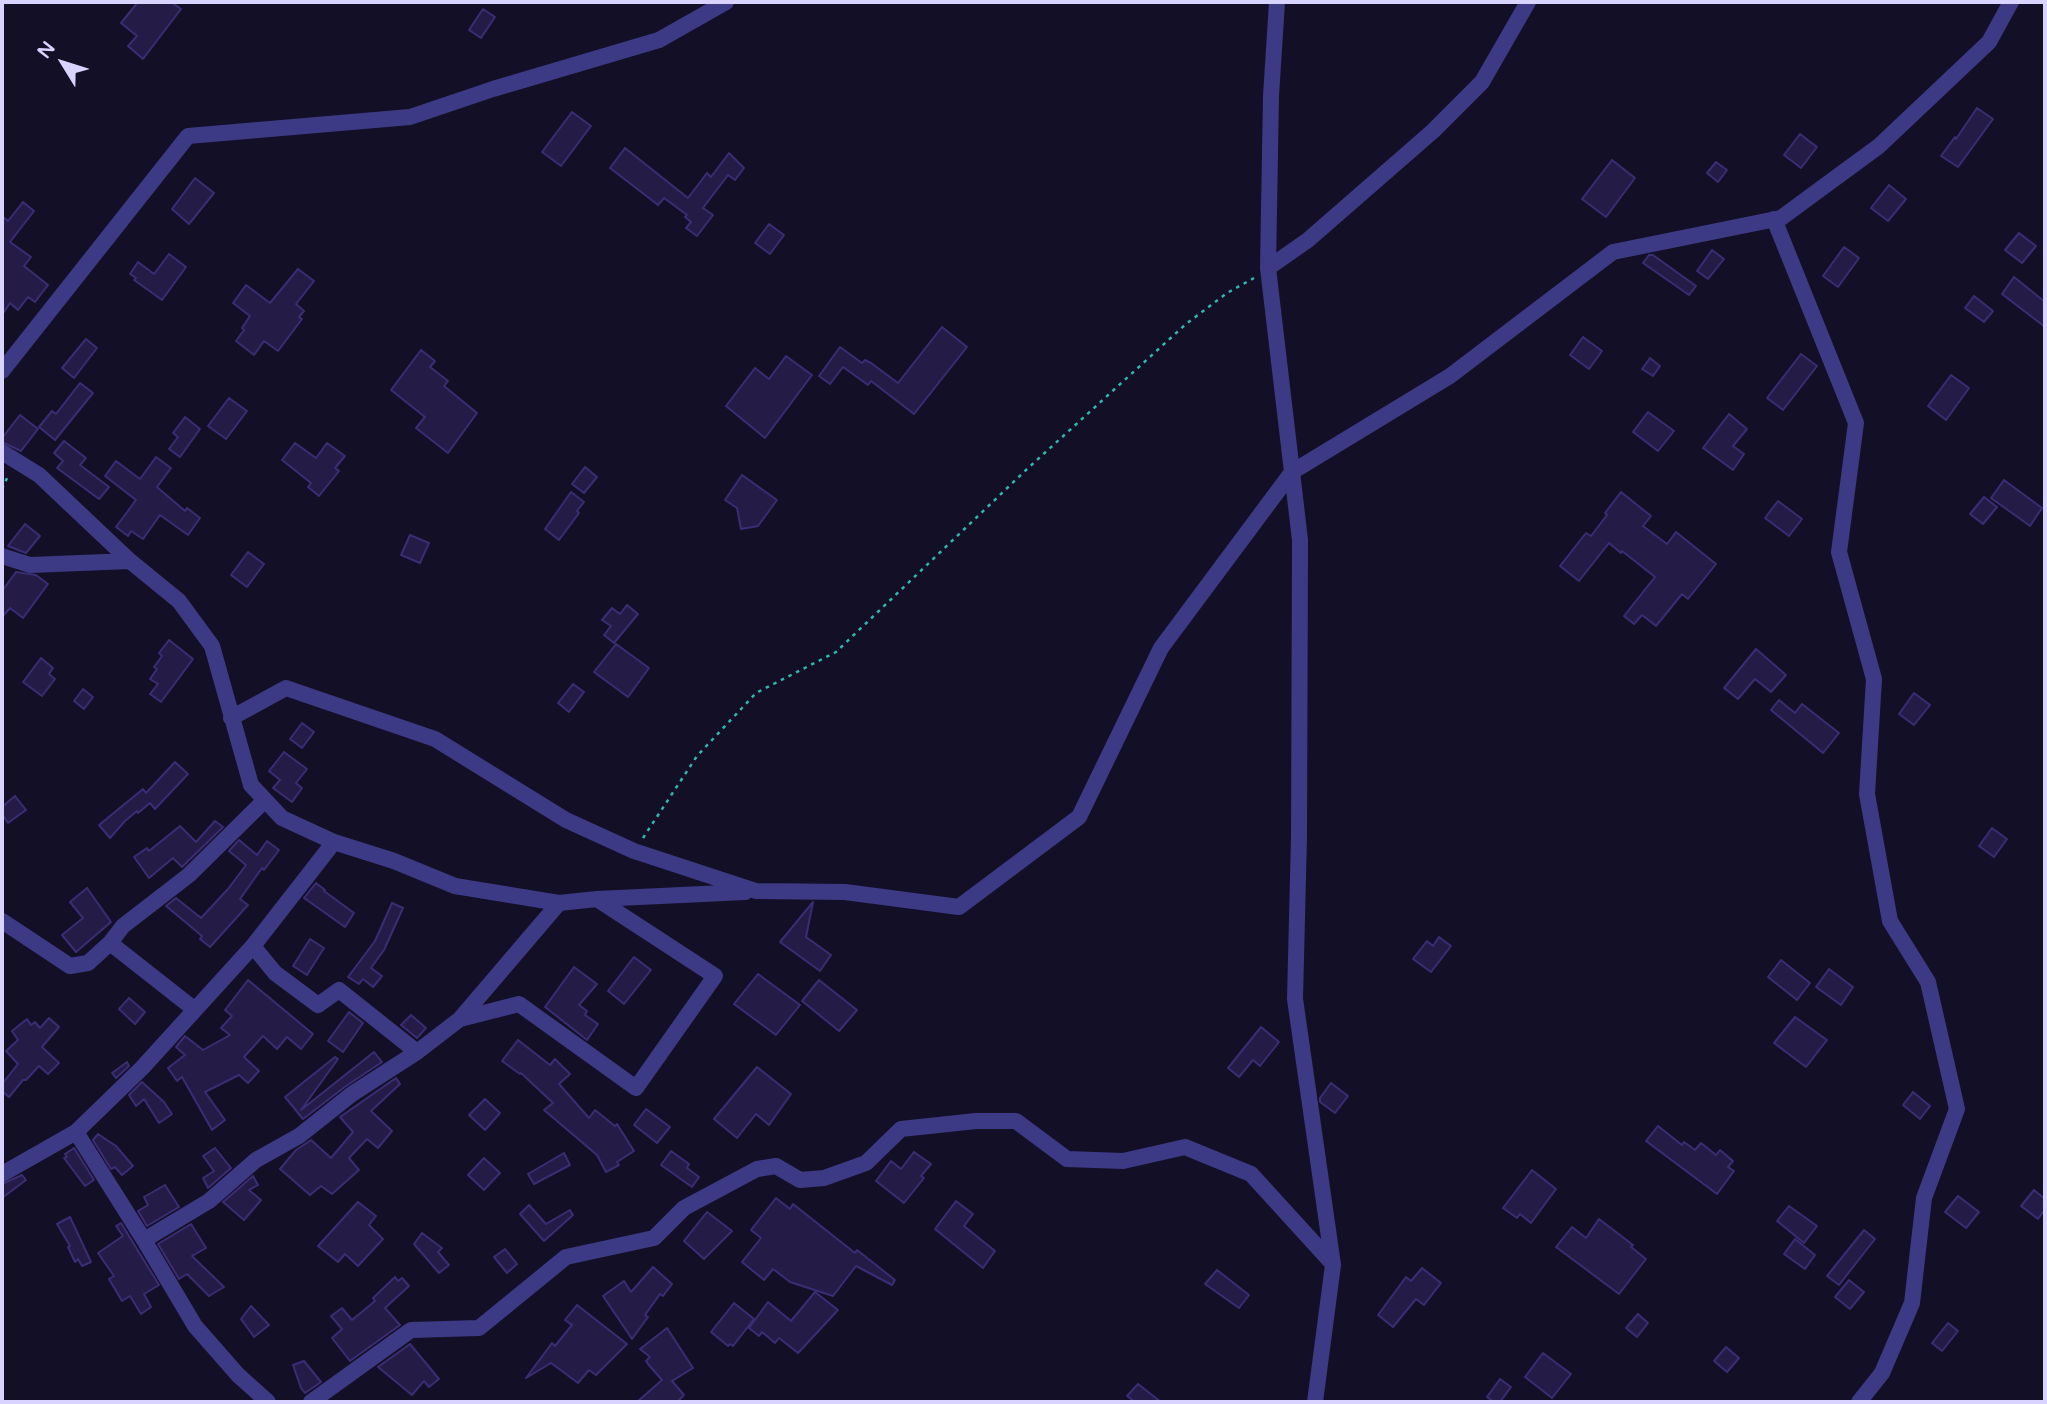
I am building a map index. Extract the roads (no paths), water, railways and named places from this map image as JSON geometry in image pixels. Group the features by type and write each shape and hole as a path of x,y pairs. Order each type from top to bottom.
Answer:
{"street":[{"path":"2,371 188,136 410,117 493,89 659,40 726,2"},
{"path":"1277,2 1271,96 1268,268 1300,540 1295,999 1333,1265 1315,1402"},
{"path":"1268,268 1308,240 1433,131 1482,82 1528,2"},
{"path":"2,452 39,475 130,561 179,601 212,646 251,785 282,818 334,842 394,861 455,886 559,903 756,891 845,892 959,907 1079,817 1161,648 1292,472 1450,376 1613,253 1781,218 1879,146 1989,41 2011,2"},
{"path":"1774,219 1856,423 1839,552 1874,679 1867,794 1890,921 1928,982 1958,1109 1924,1198 1912,1303 1882,1373 1859,1402"},
{"path":"2,556 30,565 130,561"},
{"path":"231,718 286,688 435,738 566,820 634,851 756,891"},
{"path":"2,921 70,966 88,963 110,943 122,926 188,875 265,800"},
{"path":"2,1174 76,1132 167,1041 253,946 334,842"},
{"path":"460,1019 519,1004 636,1087 715,976 597,899"},
{"path":"144,1240 209,1200 256,1160 299,1136 352,1094 417,1052 460,1019 559,903"},
{"path":"110,943 194,1009"},
{"path":"253,946 275,974 318,1005 339,990 417,1052"},
{"path":"311,1402 411,1330 479,1328 566,1257 654,1238 684,1208 757,1170 776,1166 800,1180 824,1178 866,1163 901,1129 976,1121 1017,1121 1068,1159 1123,1161 1185,1147 1251,1174 1333,1265"},
{"path":"76,1132 195,1325 238,1375 268,1402"}]}
